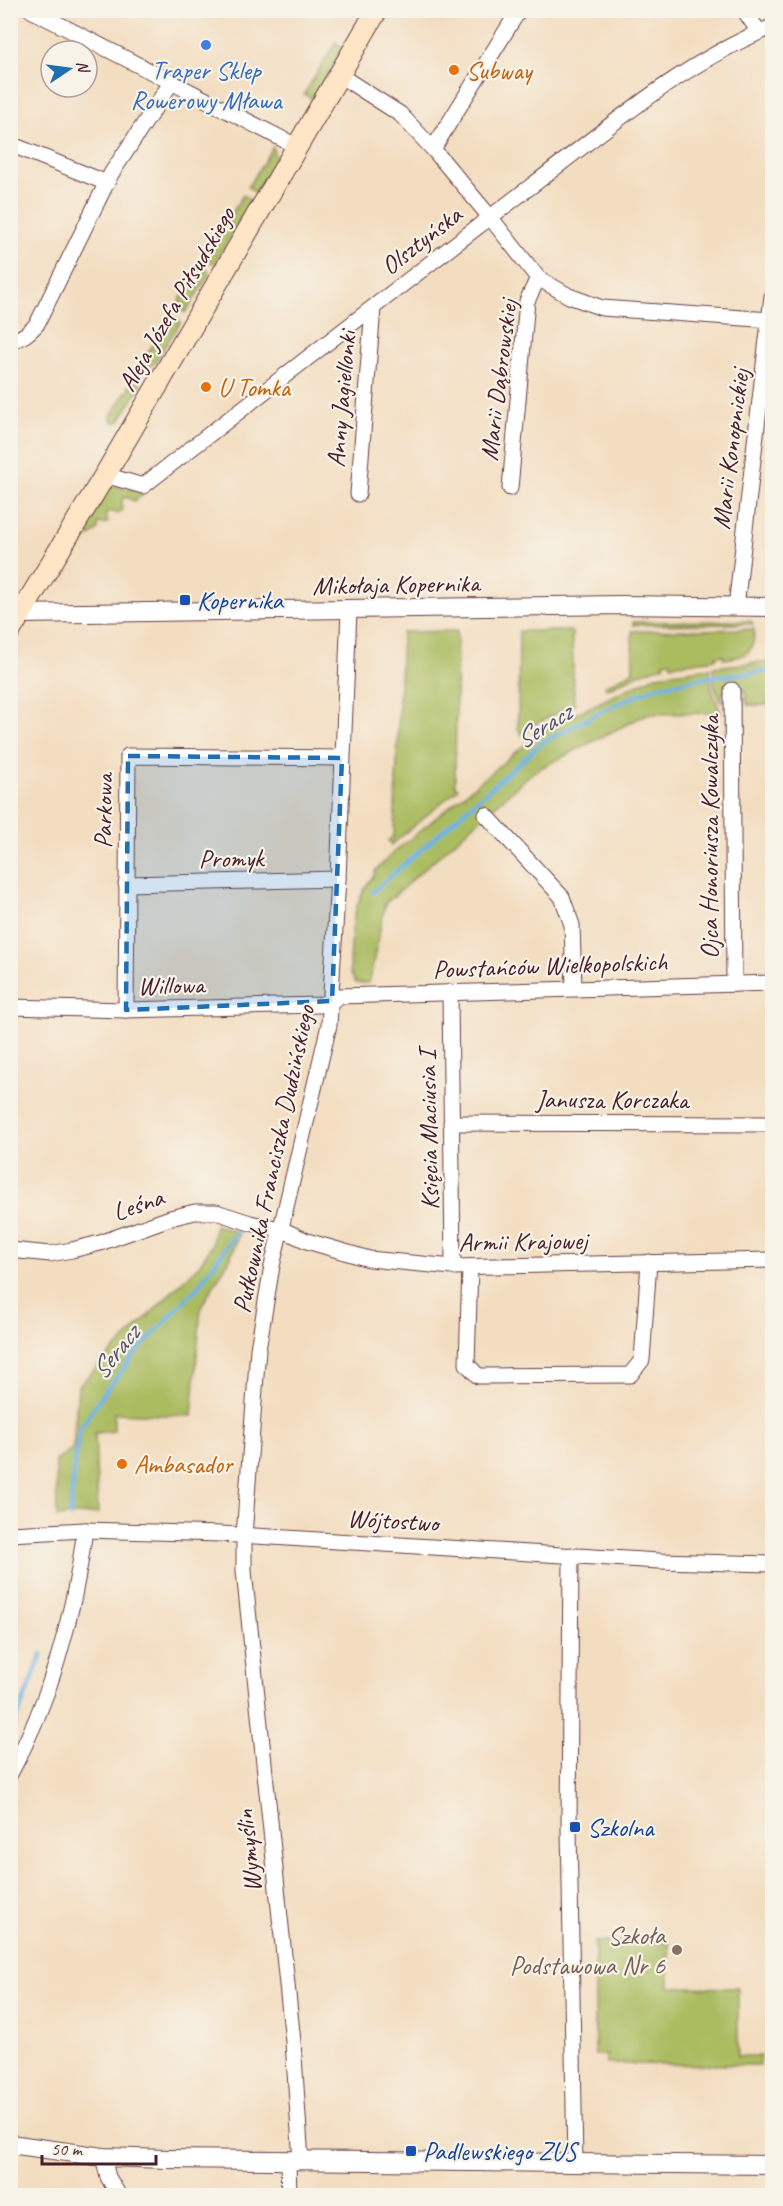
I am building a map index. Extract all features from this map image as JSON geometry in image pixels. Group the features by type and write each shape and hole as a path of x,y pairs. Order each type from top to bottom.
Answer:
{"main road":[{"name":"Aleja Józefa Piłsudskiego","path":"13,618 105,475 377,10"}],"street":[{"path":"30,10 296,146"},
{"path":"433,149 519,10"},
{"path":"744,10 766,29"},
{"name":"Olsztyńska","path":"105,475 143,486 645,100 701,63 766,29"},
{"path":"339,75 400,114 433,149 538,278 569,296 602,308 771,320"},
{"path":"10,339 15,340 37,324 107,183 171,83"},
{"path":"10,144 107,183"},
{"name":"Marii Dąbrowskiej","path":"510,488 527,301 538,278"},
{"name":"Marii Konopnickiej","path":"736,607 772,296"},
{"name":"Anny Jagiellonki","path":"358,494 373,308"},
{"name":"Mikołaja Kopernika","path":"13,618 622,605 772,607"},
{"name":"Pułkownika Franciszka Dudzińskiego","path":"244,1536 258,1349 280,1229 329,1025 332,1001 349,610"},
{"name":"Ojca Honoriusza Kowalczyka","path":"732,690 734,984"},
{"name":"Parkowa","path":"126,1010 128,756 342,758"},
{"path":"486,815 561,897 572,925 574,988"},
{"name":"Promyk","path":"126,884 338,879"},
{"name":"Powstańców Wielkopolskich","path":"332,1001 339,996 772,983"},
{"name":"Księcia Maciusia I","path":"450,992 453,1267"},
{"name":"Willowa","path":"10,1007 126,1010 317,1005 332,1001"},
{"name":"Janusza Korczaka","path":"451,1123 772,1124"},
{"name":"Leśna","path":"10,1250 50,1254 72,1250 195,1212 216,1212 280,1229"},
{"name":"Armii Krajowej","path":"280,1229 307,1241 369,1259 453,1267 772,1260"},
{"path":"470,1267 467,1364 478,1376 630,1375 642,1360 649,1262"},
{"path":"10,1774 42,1706 57,1664 81,1561 85,1530"},
{"name":"Wójtostwo","path":"10,1534 85,1530 244,1536 571,1556 772,1564"},
{"name":"Wymyślin","path":"244,1536 244,1571 293,2042 295,2161 289,2196"},
{"path":"571,1556 569,1840 575,2164"},
{"path":"10,2144 103,2157 772,2165"},
{"path":"103,2157 108,2176 119,2196"}],"highlighted area":[{"path":"128,756 342,758 332,1001 126,1010"}],"green space":[{"path":"336,42 343,48 312,99 304,94"},
{"path":"273,147 276,161 255,193 248,187"},
{"path":"243,195 249,199 250,204 215,262 212,263 205,258"},
{"path":"200,266 208,271 209,275 184,312 176,307"},
{"path":"171,316 180,323 153,365 142,362"},
{"path":"134,379 141,384 140,387 119,422 116,423 111,420 111,416"},
{"path":"109,487 139,491 143,495 134,501 126,497 122,499 122,510 118,514 109,511 105,515 108,522 98,523 98,530 74,548"},
{"path":"751,621 753,624 633,625 633,622"},
{"path":"754,629 751,649 739,657 724,659 723,655 716,656 716,659 671,665 671,661 664,662 664,666 643,672 607,689 605,686 633,671 632,631"},
{"path":"457,631 455,785 458,789 391,845 388,841 394,835 402,632"},
{"path":"519,631 571,631 572,634 574,704 532,726 522,735 518,729"},
{"path":"772,661 772,705 747,705 745,690 723,692 721,702 714,685 713,667"},
{"path":"710,668 711,687 721,713 647,714 533,772 385,904 369,983 356,983 350,973 356,908 375,871 393,853 544,729 657,675"},
{"path":"215,1225 239,1233 230,1259 201,1307 192,1416 114,1413 114,1431 95,1433 98,1513 57,1517 56,1461 73,1448 78,1386 199,1265 212,1245"},
{"path":"595,1942 669,1942 669,1987 738,1988 738,2056 760,2056 760,2065 606,2064 606,2055 595,2055"}],"waterway":[{"name":"Seracz","path":"373,892 542,743 602,711 656,687 708,677 772,671"},
{"name":"Seracz","path":"70,1516 80,1429 103,1394 135,1354 198,1287 237,1232"},
{"name":"Seracz","path":"10,1735 42,1654"}],"place":[{"name":"Traper Sklep Rowerowy Mława","path":"206,45"},
{"name":"Subway","path":"454,70"},
{"name":"U Tomka","path":"206,387"},
{"name":"Kopernika","path":"185,600"},
{"name":"Ambasador","path":"122,1464"},
{"name":"Szkolna","path":"575,1827"},
{"name":"Szkoła Podstawowa Nr 6","path":"677,1950"},
{"name":"Padlewskiego ZUS","path":"411,2151"}]}
